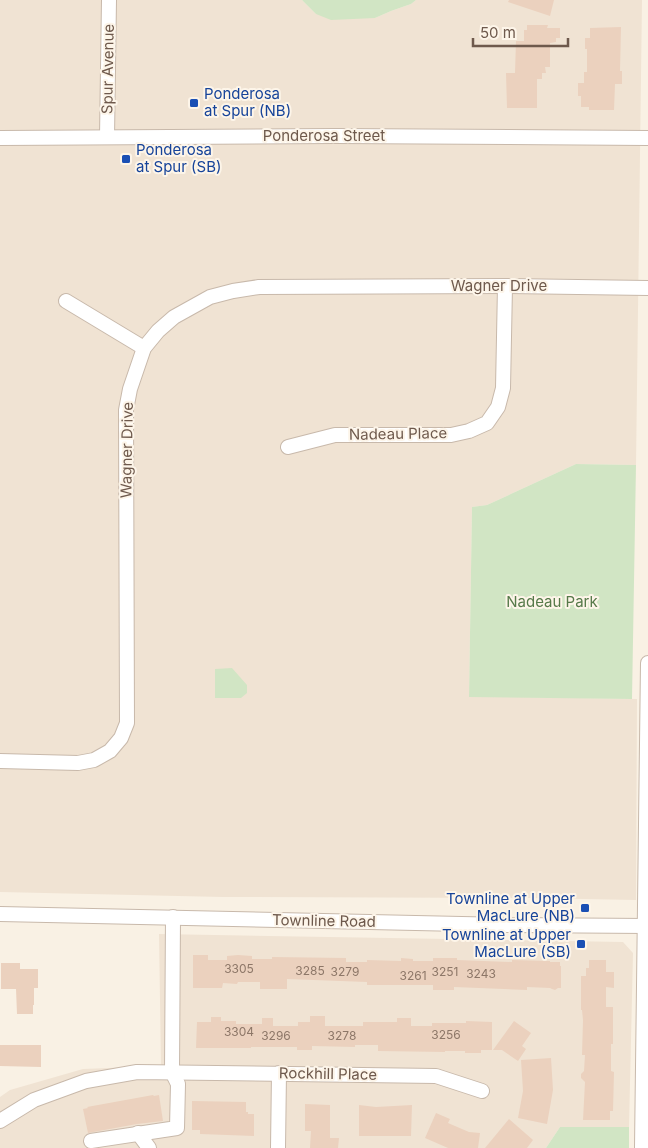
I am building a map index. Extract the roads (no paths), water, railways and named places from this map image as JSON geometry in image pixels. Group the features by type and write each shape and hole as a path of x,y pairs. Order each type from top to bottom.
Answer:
{"street":[{"name":"Spur Avenue","path":"107,137 109,0"},
{"name":"Ponderosa Street","path":"0,138 346,136 648,138"},
{"name":"Wagner Drive","path":"0,761 78,763 94,760 110,751 121,738 127,724 126,410 130,389 144,348 174,316 210,297 259,287 505,286 648,288"},
{"name":"Nadeau Place","path":"288,448 336,435 451,435 469,431 487,423 498,407 504,388 505,286"},
{"path":"66,301 144,348"},
{"path":"642,1148 646,1066 648,663"},
{"name":"Townline Road","path":"0,914 508,925 646,926"},
{"path":"91,1141 177,1128 178,1084 172,1072 174,917"},
{"name":"Rockhill Place","path":"0,1120 34,1100 86,1081 137,1072 436,1076 482,1092"},
{"path":"278,1148 279,1074"},
{"path":"138,1133 149,1148"}],"place":[{"name":"Ponderosa at Spur (NB)","path":"194,103"},
{"name":"Ponderosa at Spur (SB)","path":"126,159"},
{"name":"Townline at Upper MacLure (NB)","path":"585,908"},
{"name":"Townline at Upper MacLure (SB)","path":"581,944"}],"park label":[{"name":"Nadeau Park","path":"552,602"}]}
